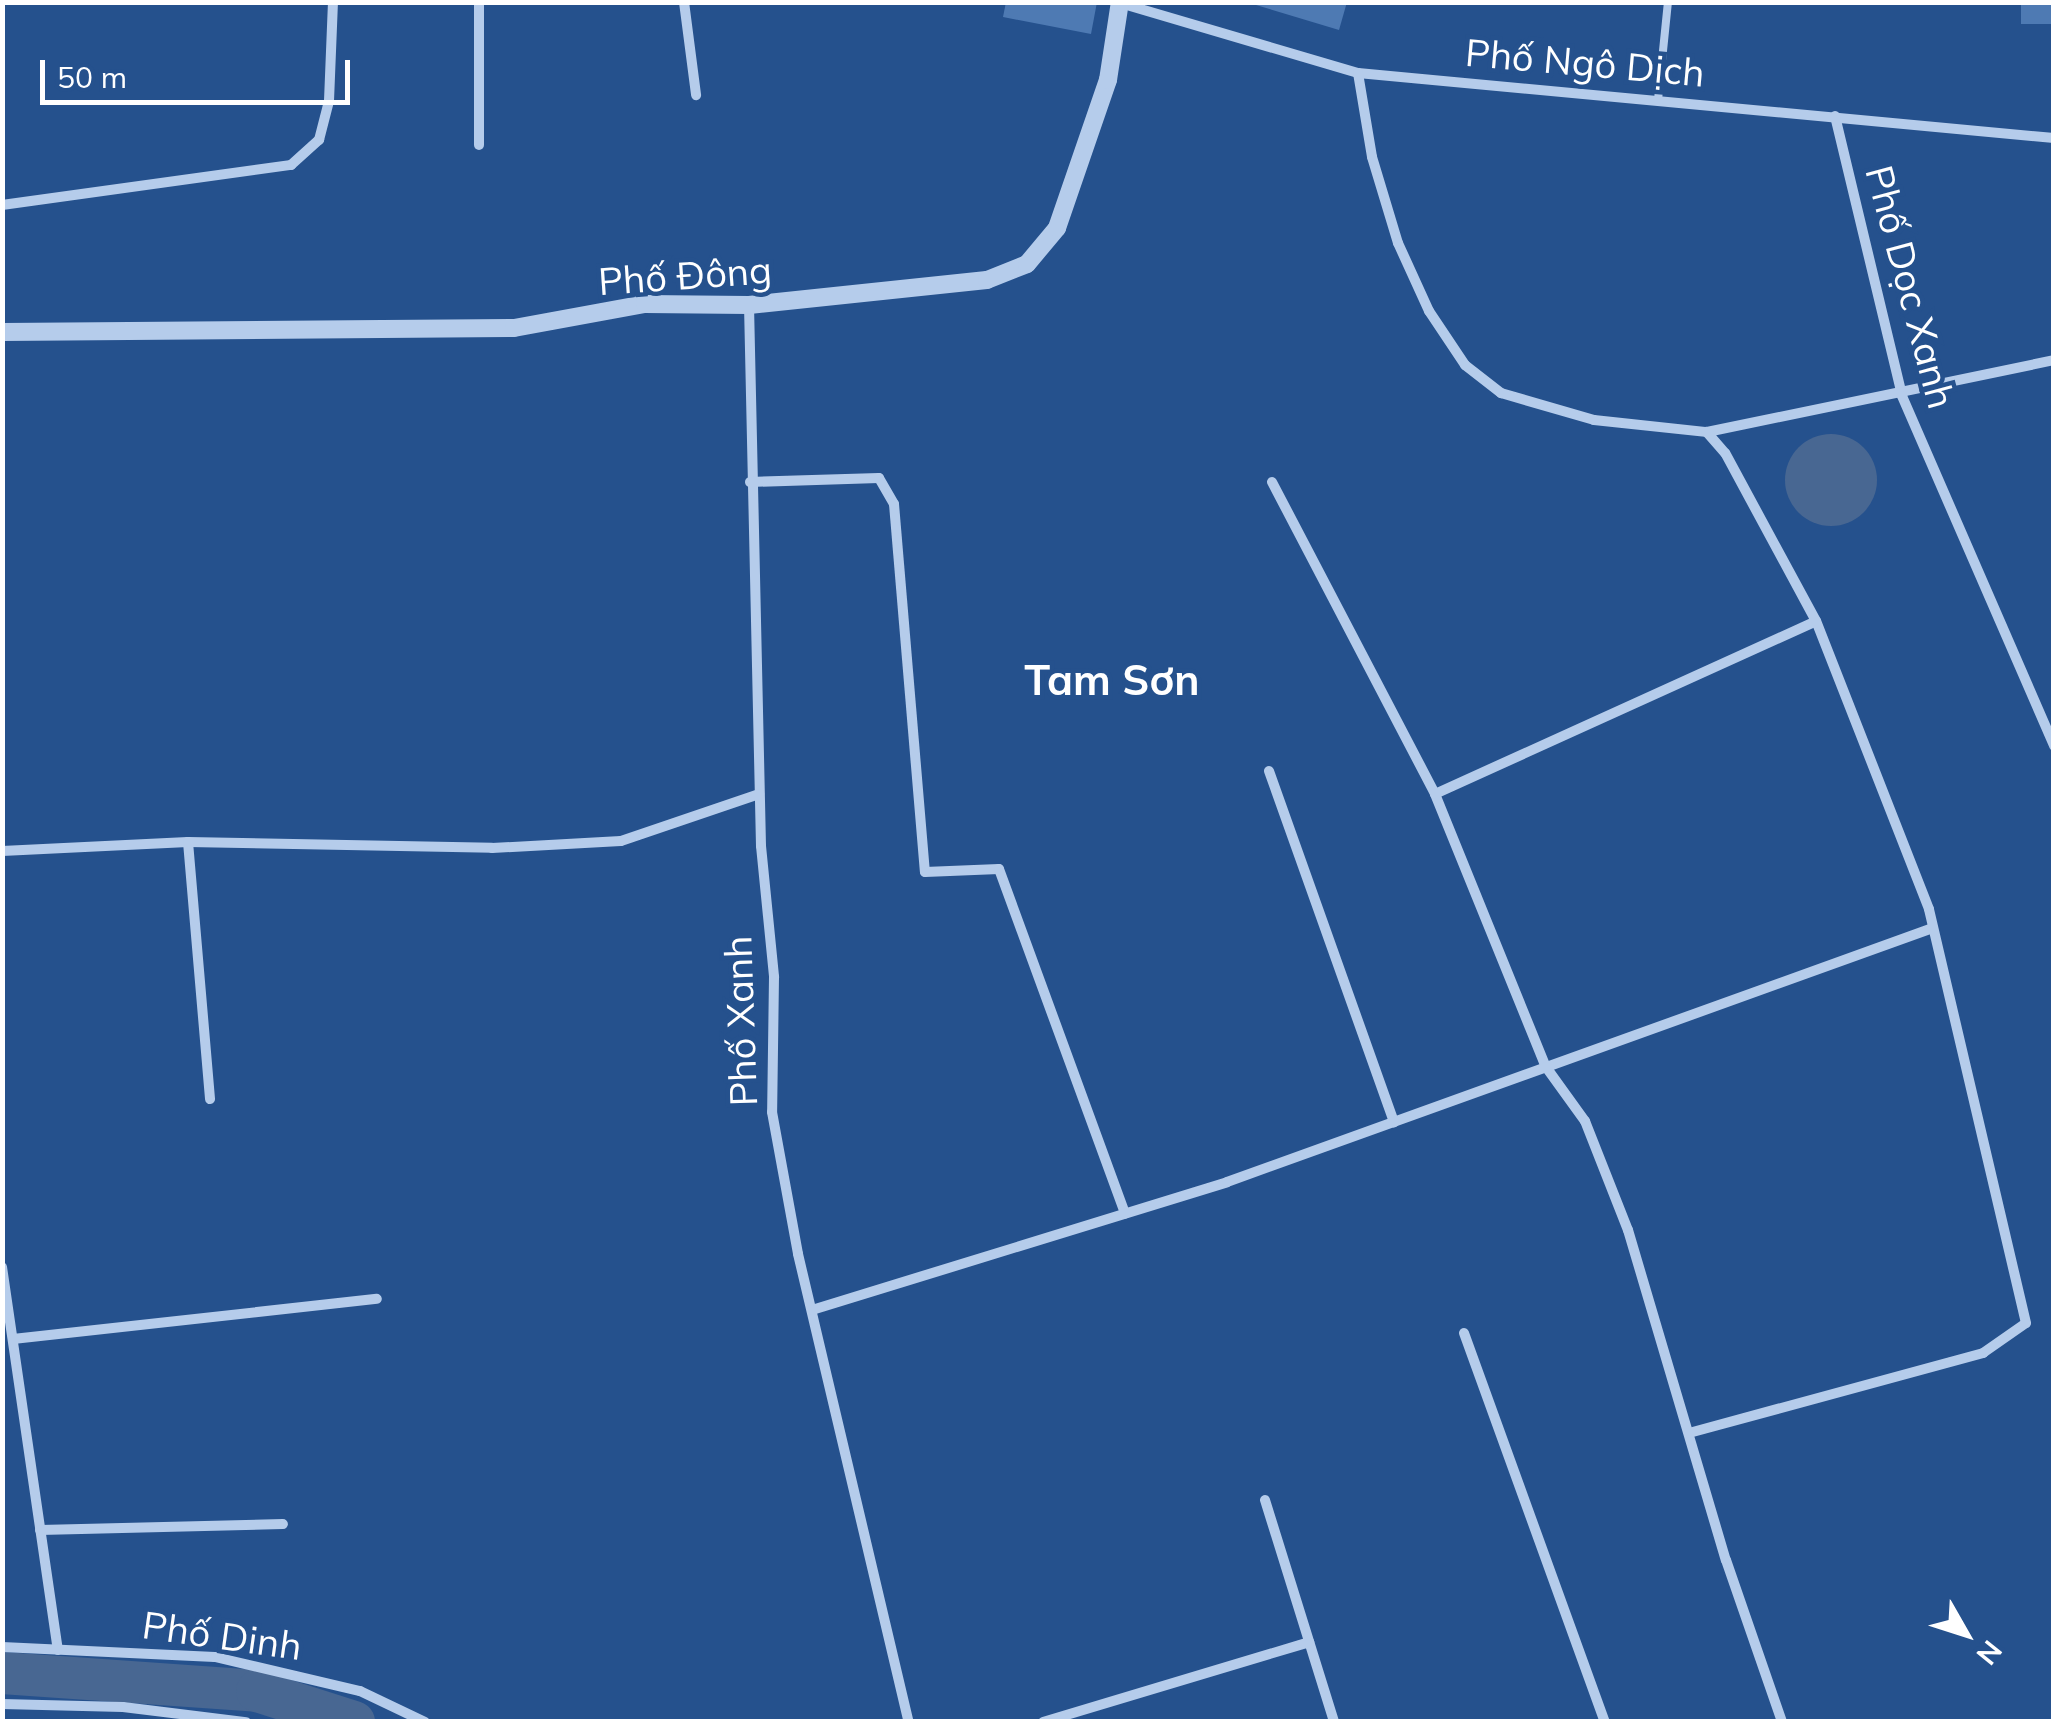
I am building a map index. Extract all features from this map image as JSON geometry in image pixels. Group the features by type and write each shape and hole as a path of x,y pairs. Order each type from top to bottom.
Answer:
{"street":[{"path":"2,205 291,166 319,140 329,101 333,2"},
{"path":"479,2 479,145"},
{"path":"684,2 696,95"},
{"name":"Phố Ngô Dịch","path":"1120,3 1358,73 2054,138"},
{"name":"Phố Đông","path":"2,332 514,328 645,304 749,305 987,280 1027,264 1056,228 1108,80 1120,3"},
{"path":"1358,73 1372,158 1398,243 1429,311 1465,365 1502,393 1594,420 1707,432 1902,396 2054,360"},
{"name":"Phố Dọc Xanh","path":"1835,116 1902,396 2054,746"},
{"name":"Phố Xanh","path":"749,305 759,794 774,977 772,1112 812,1310 908,1722"},
{"path":"1689,1433 1984,1353 2026,1323 1932,928 1816,621 1725,453 1707,432"},
{"path":"750,482 879,478 894,504 926,872 999,869 1125,1214"},
{"path":"1272,482 1434,794 1546,1067 1585,1121 1628,1230 1782,1722"},
{"path":"1434,794 1816,621"},
{"path":"1269,772 1394,1122"},
{"path":"2,852 188,842 492,848 621,841 759,794"},
{"path":"188,842 210,1099"},
{"path":"812,1310 1125,1214 1394,1122 1932,928"},
{"path":"2,1267 58,1650"},
{"path":"13,1340 377,1299"},
{"path":"1464,1333 1605,1722"},
{"path":"1265,1500 1334,1722"},
{"path":"40,1530 283,1524"},
{"path":"1043,1722 1309,1642"},
{"name":"Phố Dinh","path":"2,1647 258,1666 360,1692 425,1722"},
{"path":"2,1704 123,1708 246,1722"}],"lane":[{"path":"1658,100 1668,2"}],"water":[{"path":"1831,434 1849,437 1864,447 1874,462 1874,498 1864,513 1849,523 1831,526 1813,523 1798,513 1788,498 1785,480 1788,462 1798,447 1813,437"}],"building":[{"path":"1006,2 1097,2 1091,34 1003,17"},
{"path":"1246,2 1347,2 1339,30"},
{"path":"2021,2 2054,2 2054,24 2021,24"}],"waterway":[{"path":"2,1673 257,1691 354,1722"}],"district":[{"name":"Tam Sơn","path":"1112,680"}]}
